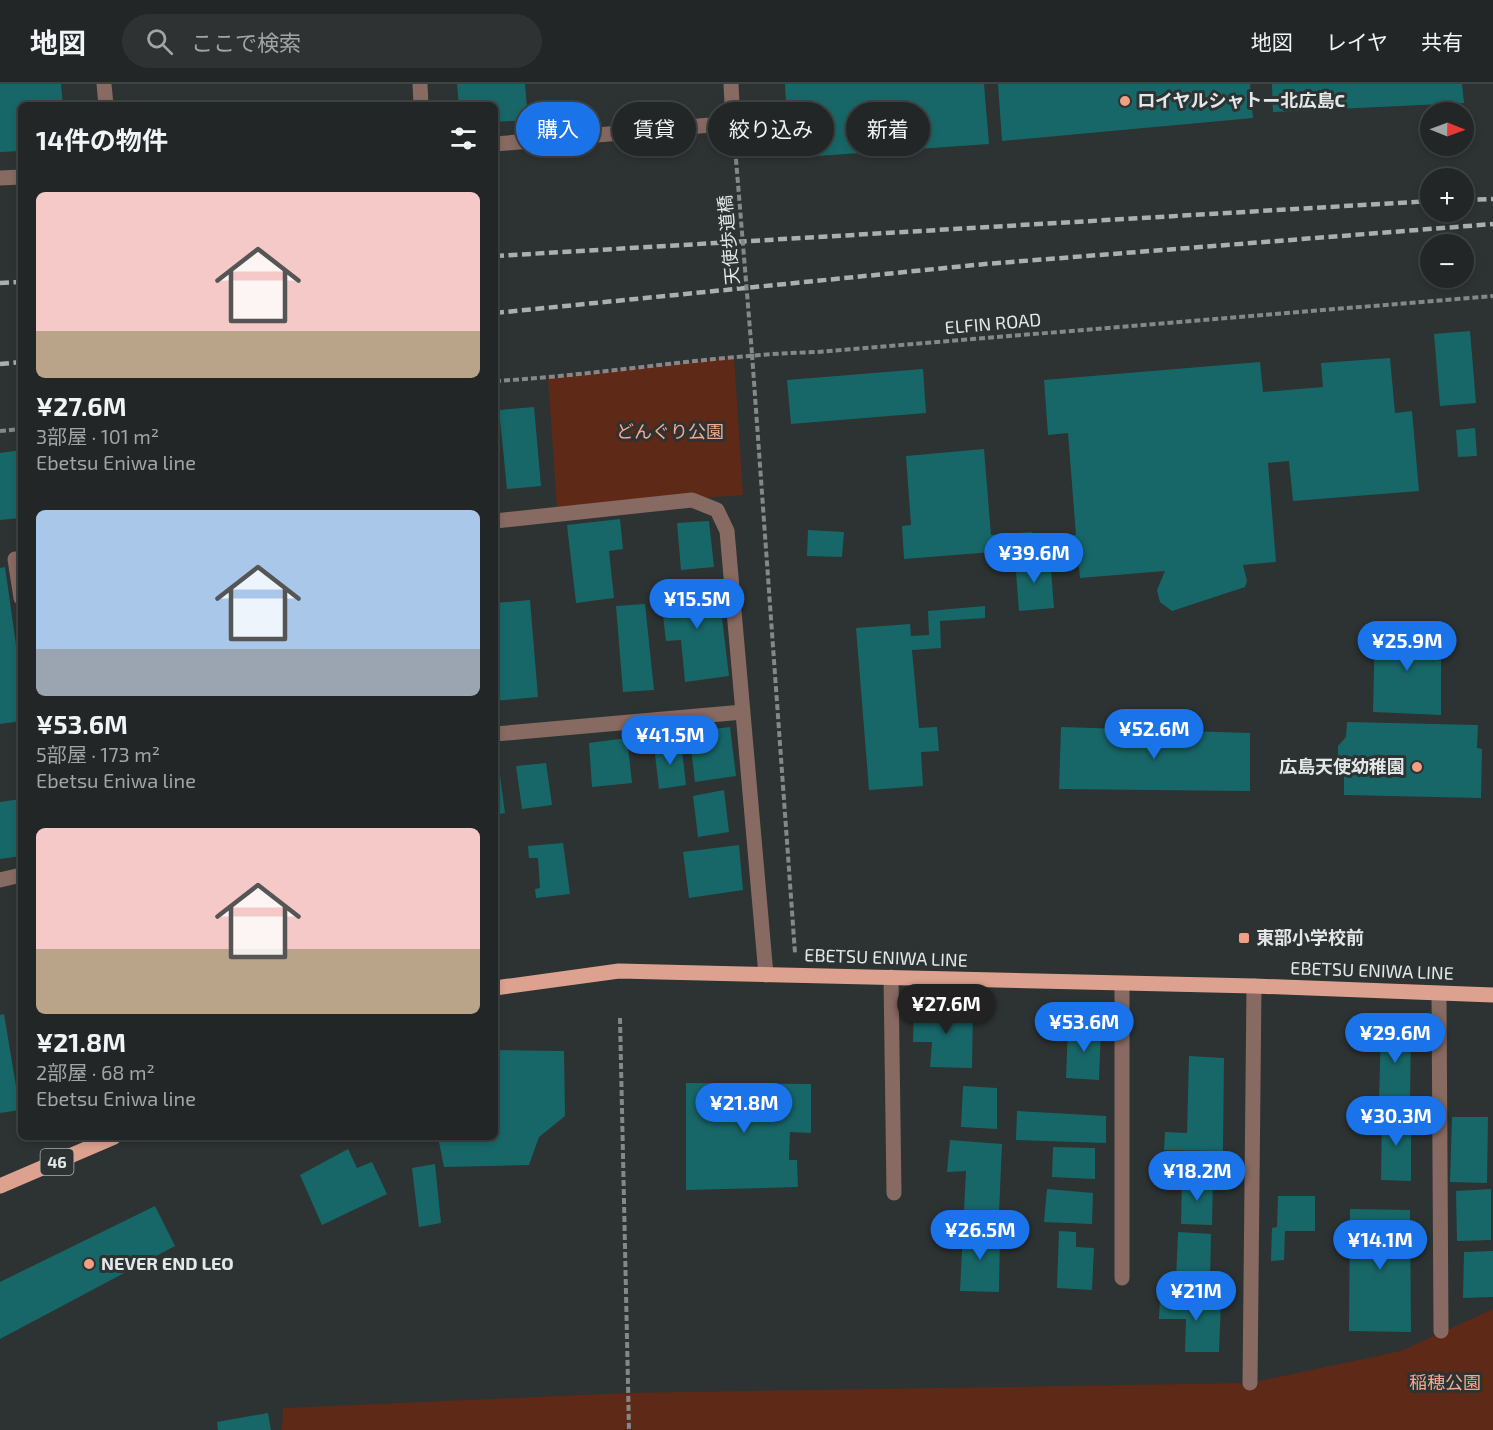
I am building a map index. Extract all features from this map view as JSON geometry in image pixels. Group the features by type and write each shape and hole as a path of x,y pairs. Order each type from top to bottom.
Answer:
{"main road":[{"name":"EBETSU ENIWA LINE","path":"498,988 619,970 1122,985 1254,986 1493,995"},
{"name":"46","path":"0,1186 107,1140"}],"street":[{"path":"105,84 106,102"},
{"path":"420,84 422,102"},
{"path":"731,84 732,102"},
{"path":"498,144 708,125"},
{"path":"0,178 18,177"},
{"path":"498,521 692,500 717,510 727,531 766,975"},
{"path":"18,559 15,559 18,578"},
{"path":"498,734 743,712"},
{"path":"0,880 18,876"},
{"path":"891,977 894,1193"},
{"path":"1122,985 1122,1278"},
{"path":"1250,1383 1254,986"},
{"path":"1439,994 1441,1331"}],"path":[{"name":"天使歩道橋","path":"737,156 796,975"},
{"name":"ELFIN ROAD","path":"498,381 548,378 752,354 829,351 1493,296"},
{"path":"0,431 18,429"},
{"path":"620,1018 629,1430"}],"green space":[{"name":"どんぐり公園","path":"734,357 743,495 557,509 548,378"},
{"name":"稲穂公園","path":"1493,1309 1493,1430 282,1430 283,1408 629,1393 1250,1383 1401,1351"}],"building":[{"path":"0,84 61,84 63,102 18,102 18,151 0,152"},
{"path":"457,84 525,84 526,102 516,102 516,121 498,122 498,102 459,102"},
{"path":"785,84 984,84 989,144 930,148 930,102 846,102 846,154 834,155 834,102 786,102"},
{"name":"ロイヤルシャトー北広島C","path":"998,84 1250,84 1253,118 1002,141"},
{"path":"1272,84 1462,84 1464,102 1420,102 1420,105 1273,112"},
{"path":"789,156 818,156 789,158"},
{"path":"1470,331 1476,403 1440,406 1434,334"},
{"path":"1390,358 1395,413 1412,411 1419,491 1293,501 1289,461 1268,463 1276,562 1243,565 1247,581 1245,587 1172,611 1160,602 1157,590 1165,571 1080,578 1077,547 1008,553 1007,546 992,548 993,552 904,559 902,526 911,525 906,456 984,449 991,535 1032,532 1032,538 1076,535 1068,433 1048,435 1044,380 1260,362 1263,392 1323,387 1321,363"},
{"path":"923,369 926,413 791,424 787,380"},
{"path":"534,407 541,486 507,489 499,410"},
{"path":"1475,428 1477,456 1458,457 1456,430"},
{"path":"18,450 18,518 0,520 0,453"},
{"path":"620,519 623,549 609,551 614,598 576,603 567,525"},
{"path":"709,521 714,567 681,570 677,523"},
{"path":"808,530 844,532 842,557 807,556"},
{"path":"1050,557 1054,608 1019,611 1015,560"},
{"path":"5,567 18,659 18,721 0,724 0,568"},
{"path":"718,585 729,676 685,682 681,640 666,641 660,590"},
{"path":"530,600 538,697 498,701 498,603"},
{"path":"645,604 654,690 623,692 616,606"},
{"path":"985,606 985,618 940,621 941,648 912,650 919,728 937,727 939,751 921,752 923,786 869,790 856,628 910,624 911,636 929,635 928,611"},
{"path":"1375,628 1441,632 1441,715 1373,712"},
{"path":"1347,722 1478,725 1477,748 1482,749 1481,798 1344,795 1344,773 1338,768 1338,746 1346,737"},
{"path":"730,727 736,776 695,782 689,732"},
{"path":"1061,727 1250,733 1250,791 1059,789"},
{"path":"627,738 632,783 592,787 589,743"},
{"path":"681,742 686,785 659,789 654,746"},
{"path":"498,760 505,813 498,814"},
{"path":"546,763 552,805 522,809 516,766"},
{"path":"724,790 729,832 698,837 693,796"},
{"path":"18,799 18,856 0,859 0,802"},
{"path":"563,843 570,894 536,898 535,889 540,888 538,858 529,858 528,846"},
{"path":"739,845 743,890 689,898 683,852"},
{"path":"914,1007 973,1009 972,1068 930,1067 932,1042 913,1042"},
{"path":"4,1014 18,1110 0,1113 0,1015"},
{"path":"1068,1027 1101,1028 1099,1080 1066,1078"},
{"path":"1381,1027 1411,1029 1410,1101 1379,1100"},
{"path":"498,1050 564,1051 565,1116 539,1137 529,1165 444,1167 439,1140 498,1140"},
{"path":"1189,1056 1224,1058 1223,1151 1164,1150 1165,1132 1187,1133"},
{"path":"686,1083 811,1084 811,1133 790,1132 789,1160 797,1160 798,1187 686,1190"},
{"path":"963,1086 997,1088 997,1129 961,1127"},
{"path":"1017,1111 1106,1116 1106,1143 1016,1140"},
{"path":"1382,1112 1411,1113 1411,1181 1381,1180"},
{"path":"1452,1117 1488,1117 1487,1183 1450,1182"},
{"path":"950,1140 1002,1144 999,1213 964,1210 966,1171 947,1172"},
{"path":"1053,1147 1095,1148 1095,1179 1052,1177"},
{"path":"348,1149 357,1168 372,1162 387,1194 322,1225 300,1175"},
{"path":"435,1164 441,1223 419,1227 412,1168"},
{"path":"1182,1178 1213,1179 1212,1225 1181,1224"},
{"path":"1047,1189 1093,1193 1092,1224 1044,1222"},
{"path":"1491,1189 1491,1240 1457,1241 1456,1191"},
{"path":"1278,1196 1315,1196 1315,1231 1285,1231 1284,1260 1271,1261 1272,1228 1277,1227"},
{"name":"NEVER END LEO","path":"155,1206 175,1246 0,1339 0,1282"},
{"path":"1350,1209 1410,1210 1411,1332 1349,1331"},
{"path":"963,1229 1000,1230 999,1292 960,1291"},
{"path":"1059,1231 1076,1232 1076,1247 1094,1248 1092,1290 1057,1288"},
{"path":"1178,1232 1211,1234 1210,1282 1176,1280"},
{"path":"1493,1251 1493,1297 1463,1298 1464,1252"},
{"path":"1160,1297 1221,1301 1219,1352 1185,1352 1186,1319 1159,1319"},
{"path":"268,1413 271,1430 218,1430 217,1422"}],"railway":[{"path":"1474,200 1493,199"},
{"path":"498,256 1420,202"},
{"path":"498,313 985,264 1493,224"},
{"path":"0,283 18,282"},
{"path":"0,364 18,362"}],"place":[{"name":"ロイヤルシャトー北広島C","path":"1125,101"},
{"name":"広島天使幼稚園","path":"1417,767"},
{"name":"東部小学校前","path":"1244,938"},
{"name":"NEVER END LEO","path":"89,1264"}]}
